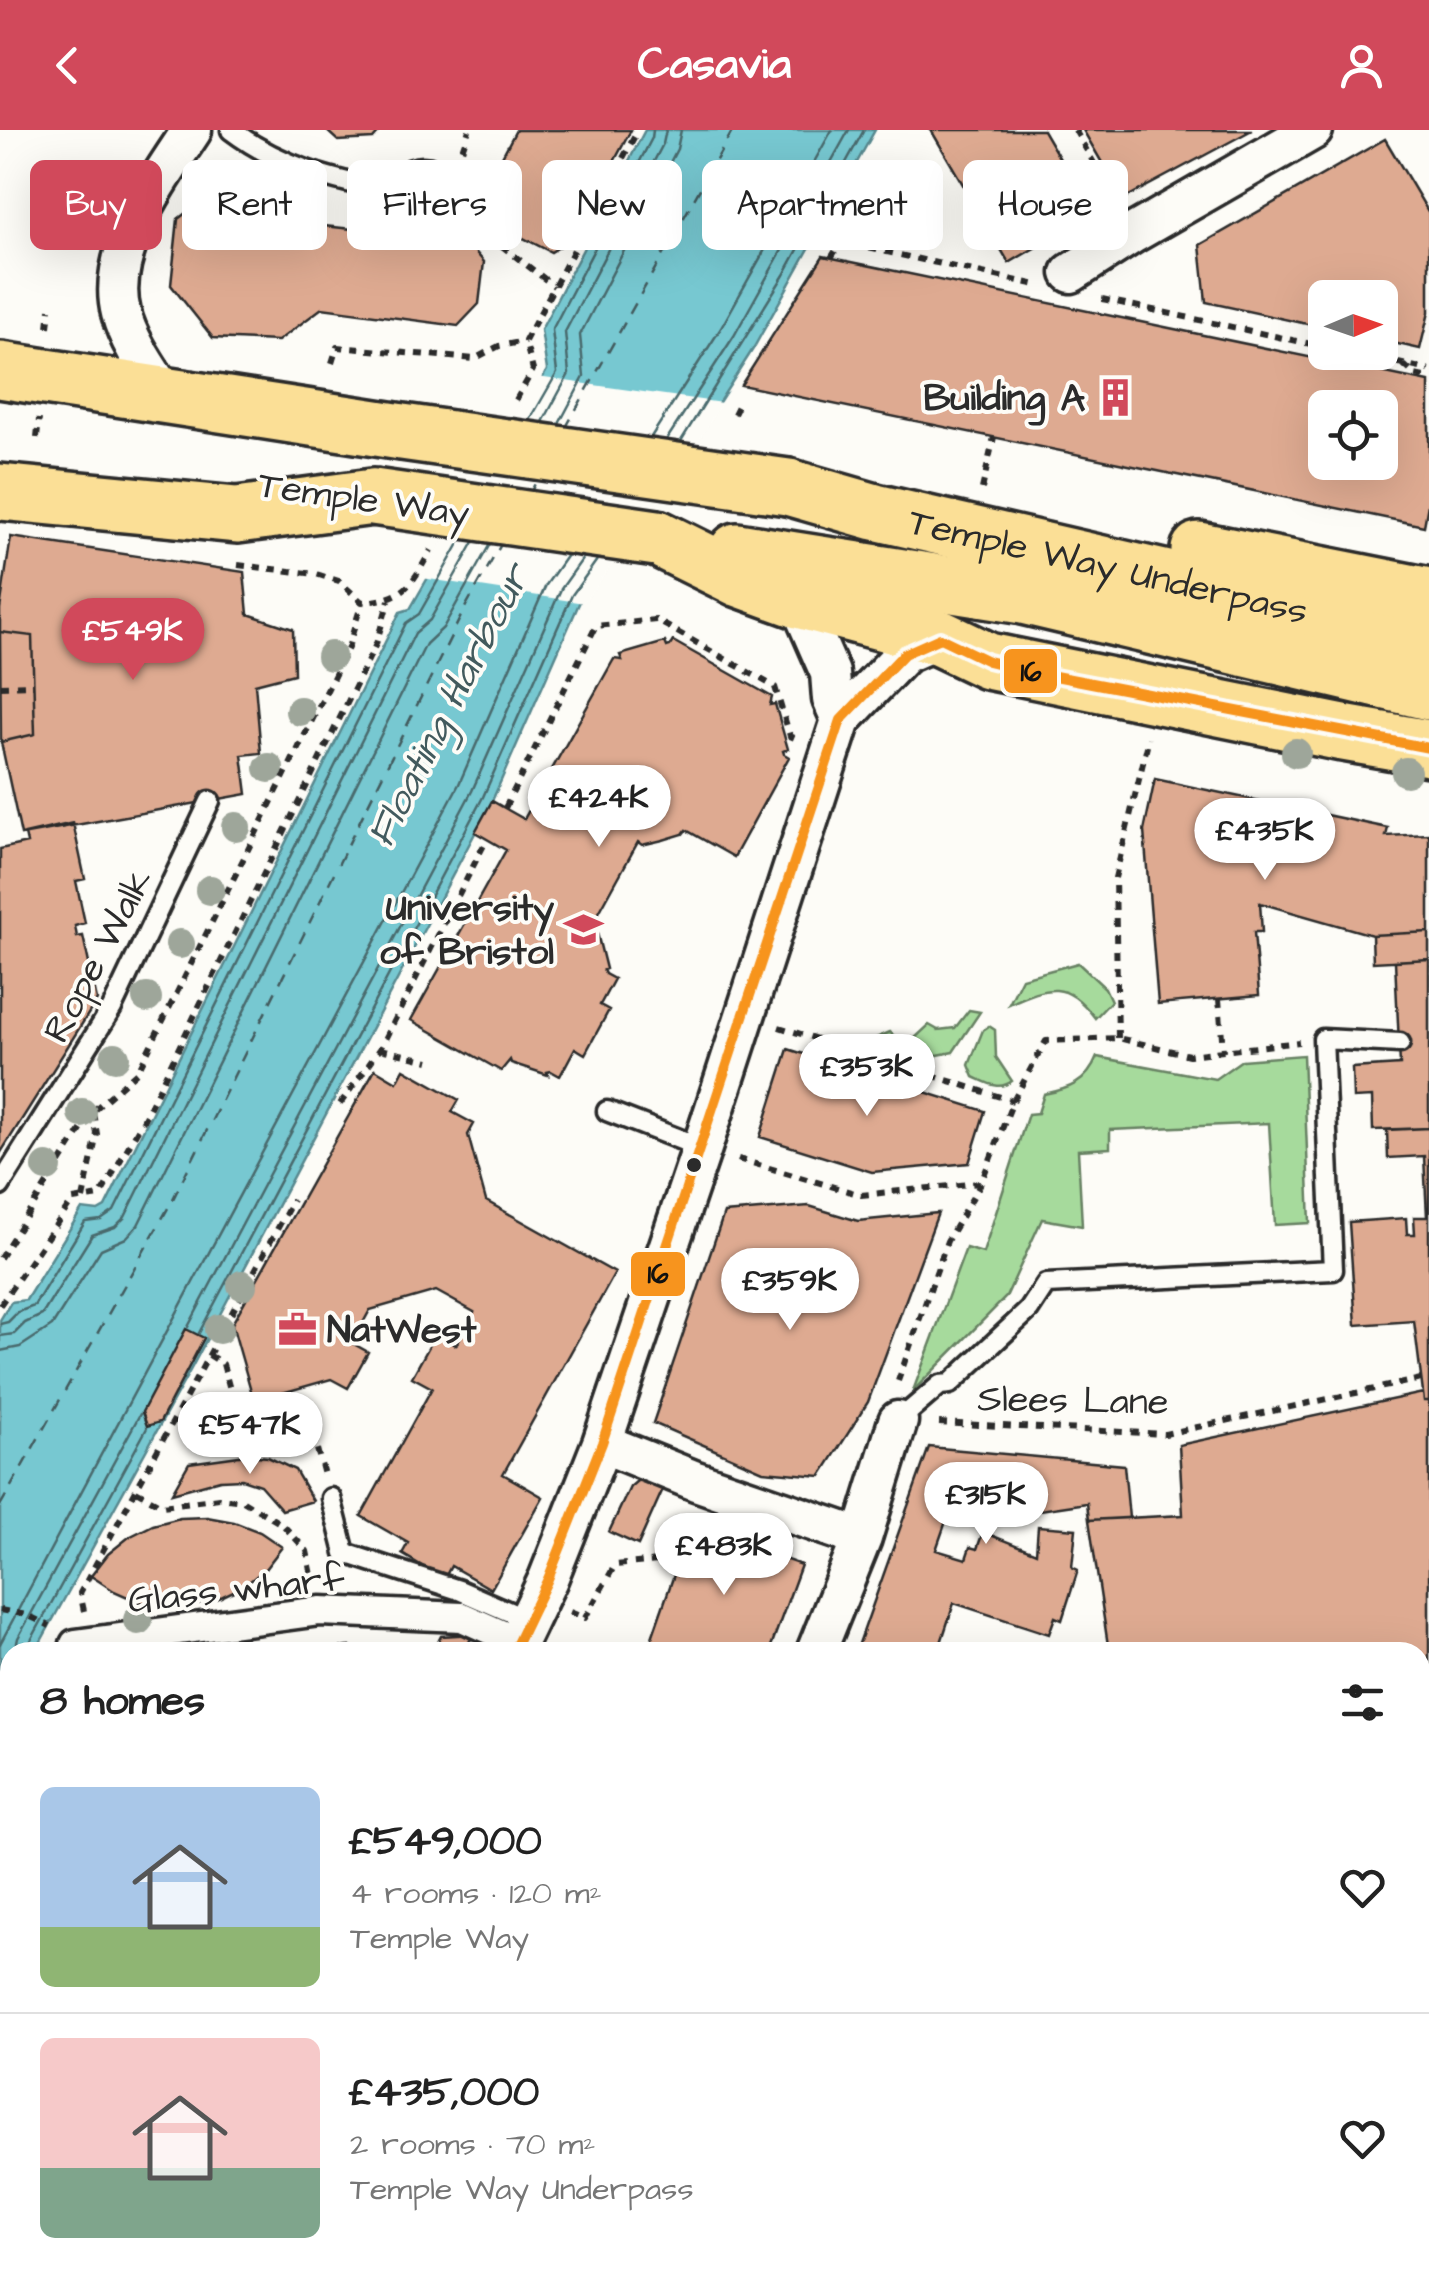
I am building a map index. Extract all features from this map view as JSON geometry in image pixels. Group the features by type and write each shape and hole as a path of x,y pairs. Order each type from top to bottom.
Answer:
{"highway":[{"name":"Temple Way","path":"2,372 788,487"},
{"name":"Temple Way","path":"0,458 35,458 373,498 657,538 747,566"},
{"path":"788,487 884,486 1429,596"},
{"name":"Temple Way Underpass","path":"788,487 875,512 1429,638"},
{"path":"0,492 237,516 373,498"},
{"path":"747,566 798,600 940,638 988,662 1429,748"},
{"name":"Temple Way Underpass","path":"747,566 1023,596 1429,692"},
{"path":"940,638 994,632 1222,680 1360,676"}],"street":[{"path":"1063,281 1132,234 1313,130"},
{"path":"165,396 122,318 117,282 122,256 177,135"},
{"path":"798,600 822,652 840,720"},
{"path":"520,1638 602,1443 840,720 904,654 940,638"},
{"path":"820,1642 862,1538 898,1421"},
{"path":"602,1443 696,1481 862,1538"},
{"name":"Glass wharf","path":"112,1642 320,1611 462,1616 520,1638"}],"lane":[{"path":"231,130 251,145 299,169 347,183"},
{"name":"Rope Walk","path":"0,1186 67,1062 112,1008 210,801"},
{"path":"898,1421 940,1385 950,1384 1029,1310 1046,1284 1333,1270 1324,1040 1400,1043"},
{"path":"607,1111 702,1148"},
{"path":"330,1498 345,1554 458,1590 520,1638"}],"path":[{"path":"458,160 469,130"},
{"path":"533,370 525,341 638,130"},
{"path":"1074,130 1092,160"},
{"path":"831,258 841,242 1063,281"},
{"path":"507,250 554,286"},
{"path":"1127,304 1308,343"},
{"path":"48,328 50,310"},
{"path":"332,363 337,347 474,359 498,346 525,341"},
{"path":"1398,363 1429,370"},
{"path":"1402,364 1415,375 1429,378"},
{"path":"734,414 740,404"},
{"path":"988,464 994,437"},
{"path":"219,563 316,574 339,581 362,602 389,600 413,582"},
{"path":"0,1306 73,1200 100,1196 142,1121 376,644 389,600"},
{"path":"0,1258 93,1111 138,1071 348,648 362,602"},
{"path":"505,808 596,626 656,620 775,687 790,736 802,741"},
{"path":"0,686 33,685"},
{"path":"1118,1038 1115,878 1150,732"},
{"path":"340,1104 380,1049 487,840"},
{"path":"1219,998 1223,1050"},
{"path":"745,1016 1013,1101"},
{"path":"898,1421 893,1396 947,1242 982,1183 1013,1101 1046,1041 1118,1038 1189,1055 1324,1040"},
{"path":"380,1049 430,1061"},
{"path":"82,1199 97,1134 93,1111"},
{"path":"759,1165 861,1195 982,1183"},
{"path":"85,1642 80,1593 294,1200"},
{"path":"210,1355 223,1364 241,1430 307,1412 330,1498"},
{"name":"Slees Lane","path":"898,1421 1165,1434 1421,1379"},
{"path":"570,1600 566,1610 585,1618 615,1565 658,1561 696,1481"},
{"path":"136,1491 163,1506 219,1498 243,1501 260,1510 283,1525 307,1552 320,1611"},
{"path":"0,1610 27,1615 78,1642"}],"green space":[{"path":"1078,963 1105,988 1111,1001 1095,1018 1075,997 1056,990 1035,993 1009,1004 1022,978"},
{"path":"969,1010 980,1012 953,1052 922,1058 877,1050 873,1044 874,1039 890,1032 899,1041 913,1040 929,1025 938,1030 955,1028"},
{"path":"989,1026 995,1030 996,1057 1012,1081 1003,1085 974,1077 969,1065 983,1030"},
{"path":"1303,1055 1310,1223 1275,1225 1269,1123 1110,1130 1110,1148 1078,1150 1082,1226 1042,1219 1006,1297 913,1391 966,1248 983,1253 1028,1114 1038,1113 1044,1094 1076,1083 1088,1073 1097,1057 1215,1079 1242,1060"}],"water":[{"name":"Floating Harbour","path":"645,130 875,130 858,160 702,160 702,250 808,250 753,349 671,477 581,599 492,801 192,1367 41,1642 0,1642 0,1320 11,1302 26,1300 82,1209 98,1211 105,1207 400,612 410,609 547,370 541,330 583,250 682,250 682,160 629,160"}],"pier":[{"path":"537,377 722,403 675,480 584,603 422,578"}],"building":[{"path":"326,130 381,130 373,139 338,141"},
{"path":"516,130 631,130 615,160 542,160 542,247 522,237 522,160 500,160"},
{"path":"931,130 1043,130 1060,160 963,160 963,185"},
{"path":"1083,130 1252,130 1128,196 1128,160 1100,160"},
{"path":"1385,139 1429,213 1429,312 1420,349 1398,344 1398,280 1308,280 1308,324 1206,302 1200,245"},
{"path":"182,216 182,250 327,250 327,226 347,228 347,250 474,250 484,262 479,304 458,326 322,308 278,341 213,338 171,285 178,219"},
{"path":"1001,250 1031,250 1009,263"},
{"name":"Building A","path":"823,256 1308,357 1308,370 1371,370 1429,382 1429,499 1424,526 741,385"},
{"path":"11,537 244,572 248,614 293,629 294,674 255,684 261,753 242,755 247,794 21,835 1,742 35,734 32,636 0,632"},
{"path":"0,632 32,636 35,734 1,742"},
{"path":"673,641 772,697 770,705 775,704 788,749 783,751 789,757 734,857 686,830 663,840 642,845 638,842 591,927 596,929 606,969 603,970 614,979 600,1005 609,1010 585,1054 575,1048 560,1076 510,1060 501,1071 411,1020 506,850 475,832 492,801 524,819 614,659 622,660 620,655 665,642 667,647"},
{"path":"1155,779 1388,828 1386,836 1429,834 1429,932 1372,935 1260,903 1262,932 1254,932 1259,995 1158,1004 1144,831"},
{"path":"73,823 85,879 76,881 85,923 75,926 77,937 83,936 97,1000 0,1154 0,849 27,843 25,834"},
{"path":"1429,932 1429,959 1373,962 1372,935"},
{"path":"1429,959 1429,1128 1373,1130 1372,1097 1353,1098 1352,1068 1400,1065 1395,961"},
{"path":"788,1049 985,1111 969,1163 872,1172 760,1137"},
{"name":"NatWest","path":"375,1069 397,1082 404,1069 459,1100 452,1112 474,1124 468,1135 486,1201 615,1273 503,1474 543,1497 491,1589 451,1566 444,1579 402,1554 408,1543 361,1516 432,1388 412,1377 436,1334 456,1345 474,1312 436,1291 370,1310 352,1343 368,1352 348,1388 331,1379 254,1401 232,1324"},
{"path":"1429,1128 1427,1217 1424,1156 1388,1158 1387,1130"},
{"path":"809,1206 858,1221 938,1213 868,1402 821,1476 763,1471 653,1423 724,1213"},
{"path":"1414,1217 1429,1217 1429,1401 1424,1401 1414,1321 1356,1325 1349,1222 1406,1218 1407,1234 1415,1234"},
{"path":"186,1329 204,1338 160,1422 147,1426 142,1412"},
{"path":"1423,1393 1424,1401 1429,1401 1429,1642 1107,1642 1089,1520 1183,1515 1179,1445"},
{"path":"929,1447 1124,1465 1129,1518 1089,1520 1087,1503 1040,1510 953,1501 936,1550 966,1559 970,1547 977,1549 983,1532 1036,1553 1038,1526 1076,1529 1072,1567 1078,1570 1062,1620 1055,1617 1049,1634 954,1603 941,1642 860,1642"},
{"path":"246,1455 268,1457 295,1470 313,1501 282,1510 260,1485 242,1479 220,1480 172,1493 189,1463"},
{"path":"646,1480 663,1489 638,1545 609,1532 630,1487"},
{"path":"207,1517 260,1532 282,1547 265,1569 244,1586 193,1605 139,1602 91,1576 108,1554 129,1537 180,1518"},
{"path":"691,1526 801,1565 773,1642 650,1642"},
{"path":"474,1634 469,1642 438,1642 441,1636"}],"ferry route":[{"path":"565,429 733,130"},
{"path":"529,495 537,480"},
{"path":"0,1506 172,1201 466,606 503,541"}],"transit line":[{"name":"16","path":"518,1642 548,1579 602,1443 841,720 904,654 940,638 988,661 1029,671 1429,748"}],"place":[{"name":"Building A","path":"1115,397"},
{"name":"University of Bristol","path":"584,929"},
{"name":"NatWest","path":"297,1329"}]}
